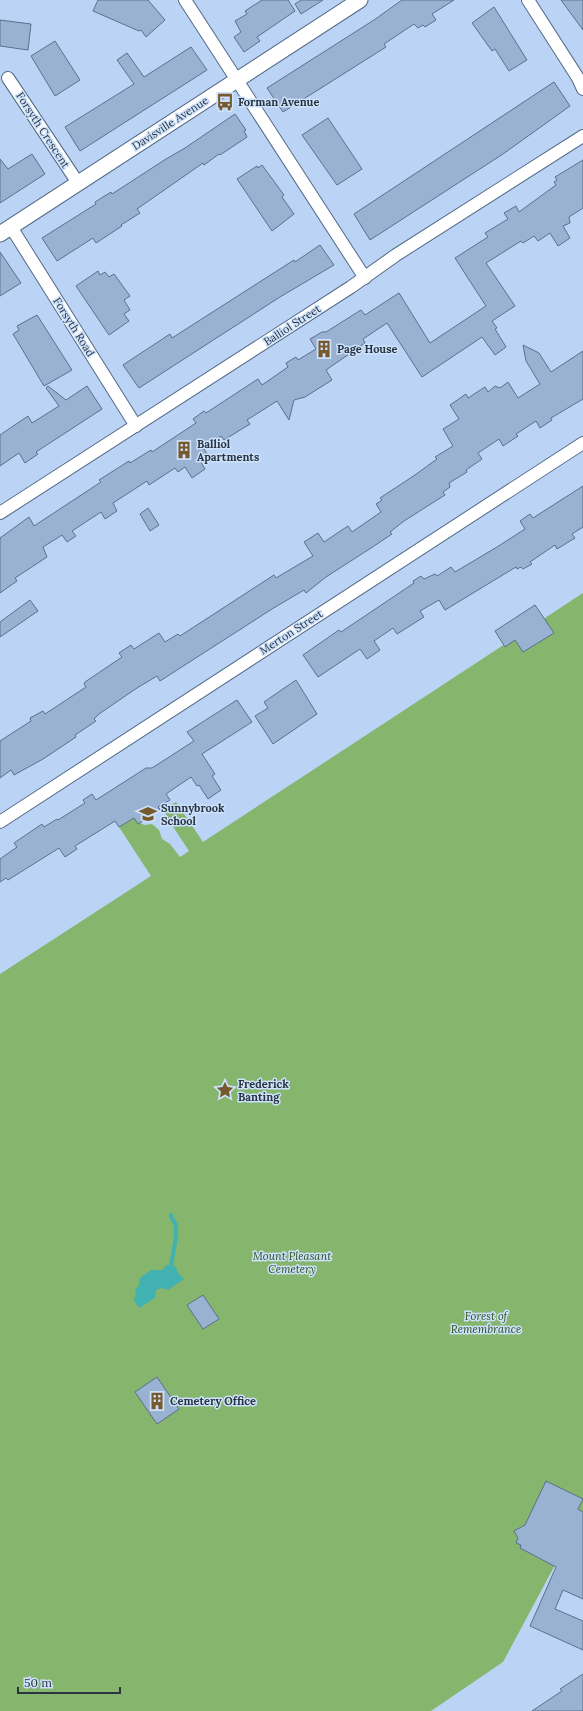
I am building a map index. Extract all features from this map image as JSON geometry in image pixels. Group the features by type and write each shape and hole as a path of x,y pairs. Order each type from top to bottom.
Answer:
{"street":[{"path":"186,0 365,278"},
{"name":"Davisville Avenue","path":"5,230 360,0"},
{"path":"528,0 578,78 583,89"},
{"name":"Forsyth Crescent","path":"8,78 78,183"},
{"name":"Balliol Street","path":"0,514 365,278 396,255 583,136"},
{"name":"Forsyth Road","path":"5,230 136,426"},
{"name":"Merton Street","path":"0,822 583,443"}],"green space":[{"name":"Mount Pleasant Cemetery","path":"583,593 583,1558 563,1550 503,1662 431,1711 0,1711 0,974 151,876 119,827 134,818 138,823 139,822 144,825 152,824 159,830 162,839 170,844 180,857 189,851 168,819 164,809 176,802 203,842"}],"shaded area":[{"path":"166,1265 176,1267 178,1273 184,1279 168,1290 162,1288 156,1290 155,1298 139,1308 134,1300 136,1294 135,1290 139,1285 140,1278 151,1270 163,1270"}],"building":[{"path":"98,0 148,0 165,20 146,37 141,30 139,31 93,11"},
{"path":"262,0 288,0 295,11 257,37 260,41 244,52 234,37 241,32 235,21 247,14 245,11"},
{"path":"301,0 323,0 301,14 295,4"},
{"path":"402,0 454,0 432,14 436,20 425,27 423,25 418,28 414,24 384,44 386,47 283,112 267,88 374,20"},
{"path":"561,0 583,0 583,30"},
{"path":"494,7 527,60 509,71 495,49 492,51 472,23"},
{"path":"0,20 31,24 28,50 0,46"},
{"path":"55,41 80,80 55,96 31,56"},
{"path":"191,47 207,70 80,151 65,127 134,84 117,60 127,53 144,77"},
{"path":"554,82 570,106 503,154 370,240 354,214"},
{"path":"235,114 246,130 244,131 247,137 204,165 203,163 137,209 140,213 96,243 93,238 57,261 42,238 96,204 95,202 111,192 112,194 185,148"},
{"path":"328,118 362,169 337,185 302,135"},
{"path":"32,154 45,174 0,203 0,159 8,169"},
{"path":"583,160 583,208 569,217 570,223 563,226 570,238 558,246 550,233 538,241 534,236 523,243 521,241 486,263 515,306 492,321 506,347 495,355 482,337 422,377 387,323 363,339 365,343 326,370 332,380 305,397 294,400 289,420 277,401 247,420 250,424 224,440 221,436 204,449 207,454 199,459 205,469 192,478 185,467 178,472 175,468 149,485 147,481 113,503 117,511 105,519 101,512 72,531 76,536 67,542 62,535 43,547 47,557 15,578 17,581 0,593 0,538 29,517 34,526 101,482 99,480 129,461 130,463 151,450 152,452 196,423 193,419 204,411 206,413 258,379 262,385 288,367 286,363 296,357 298,360 316,349 310,339 322,332 326,332 361,310 365,315 399,293 430,343 486,306 455,258 488,237 485,233 508,219 504,213 516,206 519,212 556,185 554,182 557,180 555,177"},
{"path":"262,165 284,195 282,197 294,214 272,231 237,179 257,166 258,168"},
{"path":"320,245 334,265 280,297 139,388 123,365 170,334 172,338"},
{"path":"0,252 21,283 0,296"},
{"path":"98,271 100,275 105,272 109,277 114,274 130,296 124,300 130,310 124,314 129,321 109,335 76,286"},
{"path":"37,315 72,370 44,386 13,334 19,330 17,326"},
{"path":"523,345 539,353 551,372 583,351 583,399 551,418 552,420 540,428 536,421 516,434 518,436 503,446 499,439 478,453 482,459 466,470 467,472 449,483 450,487 443,492 445,495 404,521 390,532 392,534 326,577 306,593 304,590 272,609 160,681 157,676 137,688 99,714 94,719 96,721 75,735 76,737 43,759 14,775 11,770 0,778 0,741 31,721 30,718 43,711 45,714 86,687 84,684 85,682 122,657 119,653 131,645 134,649 159,633 165,642 178,634 180,636 274,575 276,578 313,556 304,542 318,533 324,542 348,526 352,532 381,512 376,504 382,500 380,498 415,475 437,459 435,457 453,446 443,429 459,419 450,405 466,394 468,398 485,387 488,392 495,386 500,388 508,382 518,398 540,384 526,361"},
{"path":"48,386 66,400 87,386 102,409 36,452 38,454 25,463 19,453 0,466 0,435 28,416 32,423 59,406 46,388"},
{"path":"583,486 583,527 572,534 575,538 557,549 555,545 530,562 532,564 523,569 521,567 517,569 516,567 445,610 439,600 420,611 424,617 397,634 393,628 374,641 380,650 367,659 360,649 318,677 303,655 339,630 341,632 362,618 414,583 413,581 421,576 424,579 435,574 437,576 451,567 455,572 497,547 525,529 520,521 530,514 533,518"},
{"path":"148,508 159,525 150,531 140,514"},
{"path":"30,600 38,611 0,637 0,622"},
{"path":"535,605 554,633 523,652 515,640 505,647 495,631"},
{"path":"296,680 317,714 273,744 255,716 268,708 264,702"},
{"path":"237,700 252,722 202,754 215,774 212,776 221,790 208,799 199,785 197,786 191,777 166,794 170,800 158,807 160,809 138,824 134,818 119,827 115,821 75,846 77,849 65,857 59,848 8,880 6,878 0,882 0,859 17,847 14,843 42,824 44,827 57,819 58,820 85,803 83,800 92,794 96,800 146,768 152,768 194,741 187,732"},
{"path":"203,1295 219,1319 203,1329 187,1305"},
{"name":"Cemetery Office","path":"157,1377 179,1409 157,1424 135,1392"},
{"path":"546,1481 583,1499 578,1509 583,1512 583,1599 563,1590 555,1609 583,1621 583,1650 530,1626 556,1567 520,1548 521,1545 516,1543 518,1538 514,1531 525,1525"},
{"path":"583,1674 583,1711 532,1711 562,1691 560,1689"}],"waterway":[{"path":"171,1215 176,1226 176,1231 171,1266"}],"place":[{"name":"Forman Avenue","path":"225,102"},
{"name":"Page House","path":"324,349"},
{"name":"Balliol Apartments","path":"184,450"},
{"name":"Sunnybrook School","path":"148,814"},
{"name":"Frederick Banting","path":"225,1090"},
{"name":"Cemetery Office","path":"157,1401"}],"park label":[{"name":"Forest of Remembrance","path":"486,1322"}]}
